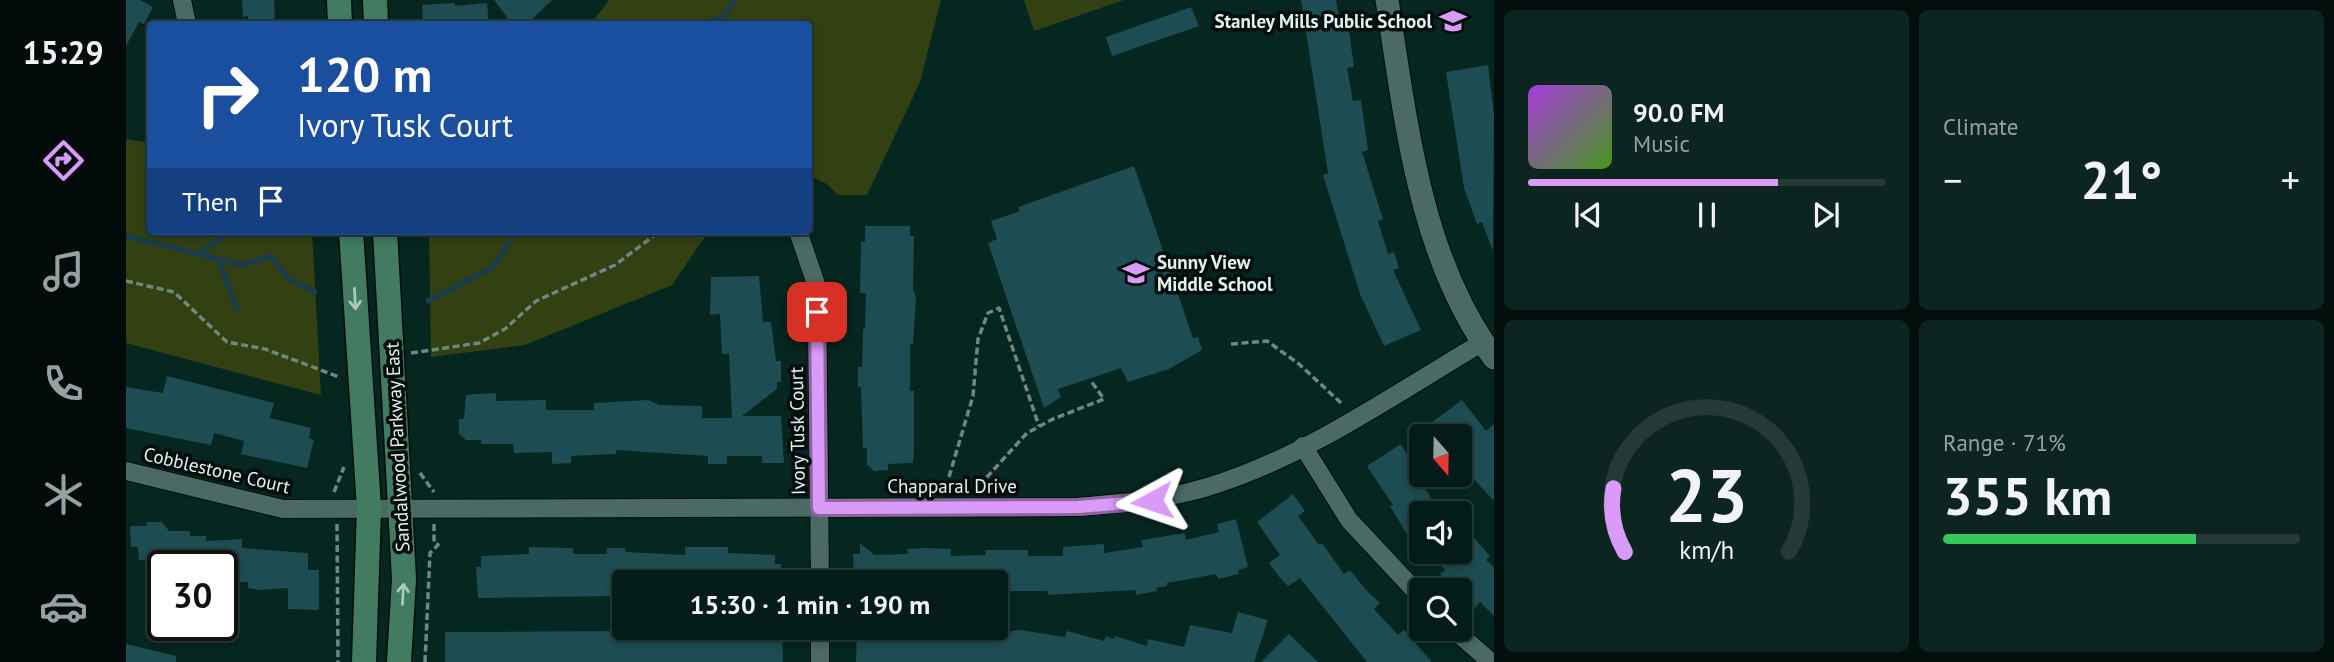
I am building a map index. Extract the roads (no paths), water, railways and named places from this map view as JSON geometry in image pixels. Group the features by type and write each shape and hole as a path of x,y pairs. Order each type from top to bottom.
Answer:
{"main road":[{"path":"340,0 340,21"},
{"path":"375,0 376,21"},
{"name":"Sandalwood Parkway East","path":"351,235 360,385 384,508 404,579 399,662"},
{"name":"Sandalwood Parkway East","path":"364,662 384,508 391,355 385,235"}],"street":[{"path":"182,0 186,21"},
{"path":"1387,0 1409,138 1434,233 1455,295 1488,350"},
{"name":"Ivory Tusk Court","path":"799,235 817,288 820,570"},
{"name":"Chapparal Drive","path":"384,508 1078,507 1152,501 1219,484 1303,446 1488,350"},
{"path":"1303,446 1349,520 1409,584"},
{"name":"Cobblestone Court","path":"126,471 272,508 384,508"},
{"path":"820,640 820,662"},
{"path":"1467,641 1491,662"}],"waterway":[{"path":"711,21 726,14 734,0"},
{"path":"198,254 225,235"},
{"path":"428,301 493,267 514,235"},
{"path":"126,236 242,265 271,256 290,279 315,292"},
{"path":"219,260 237,310"}],"place":[{"name":"Stanley Mills Public School","path":"1453,21"},
{"name":"Sunny View Middle School","path":"1136,273"}]}
